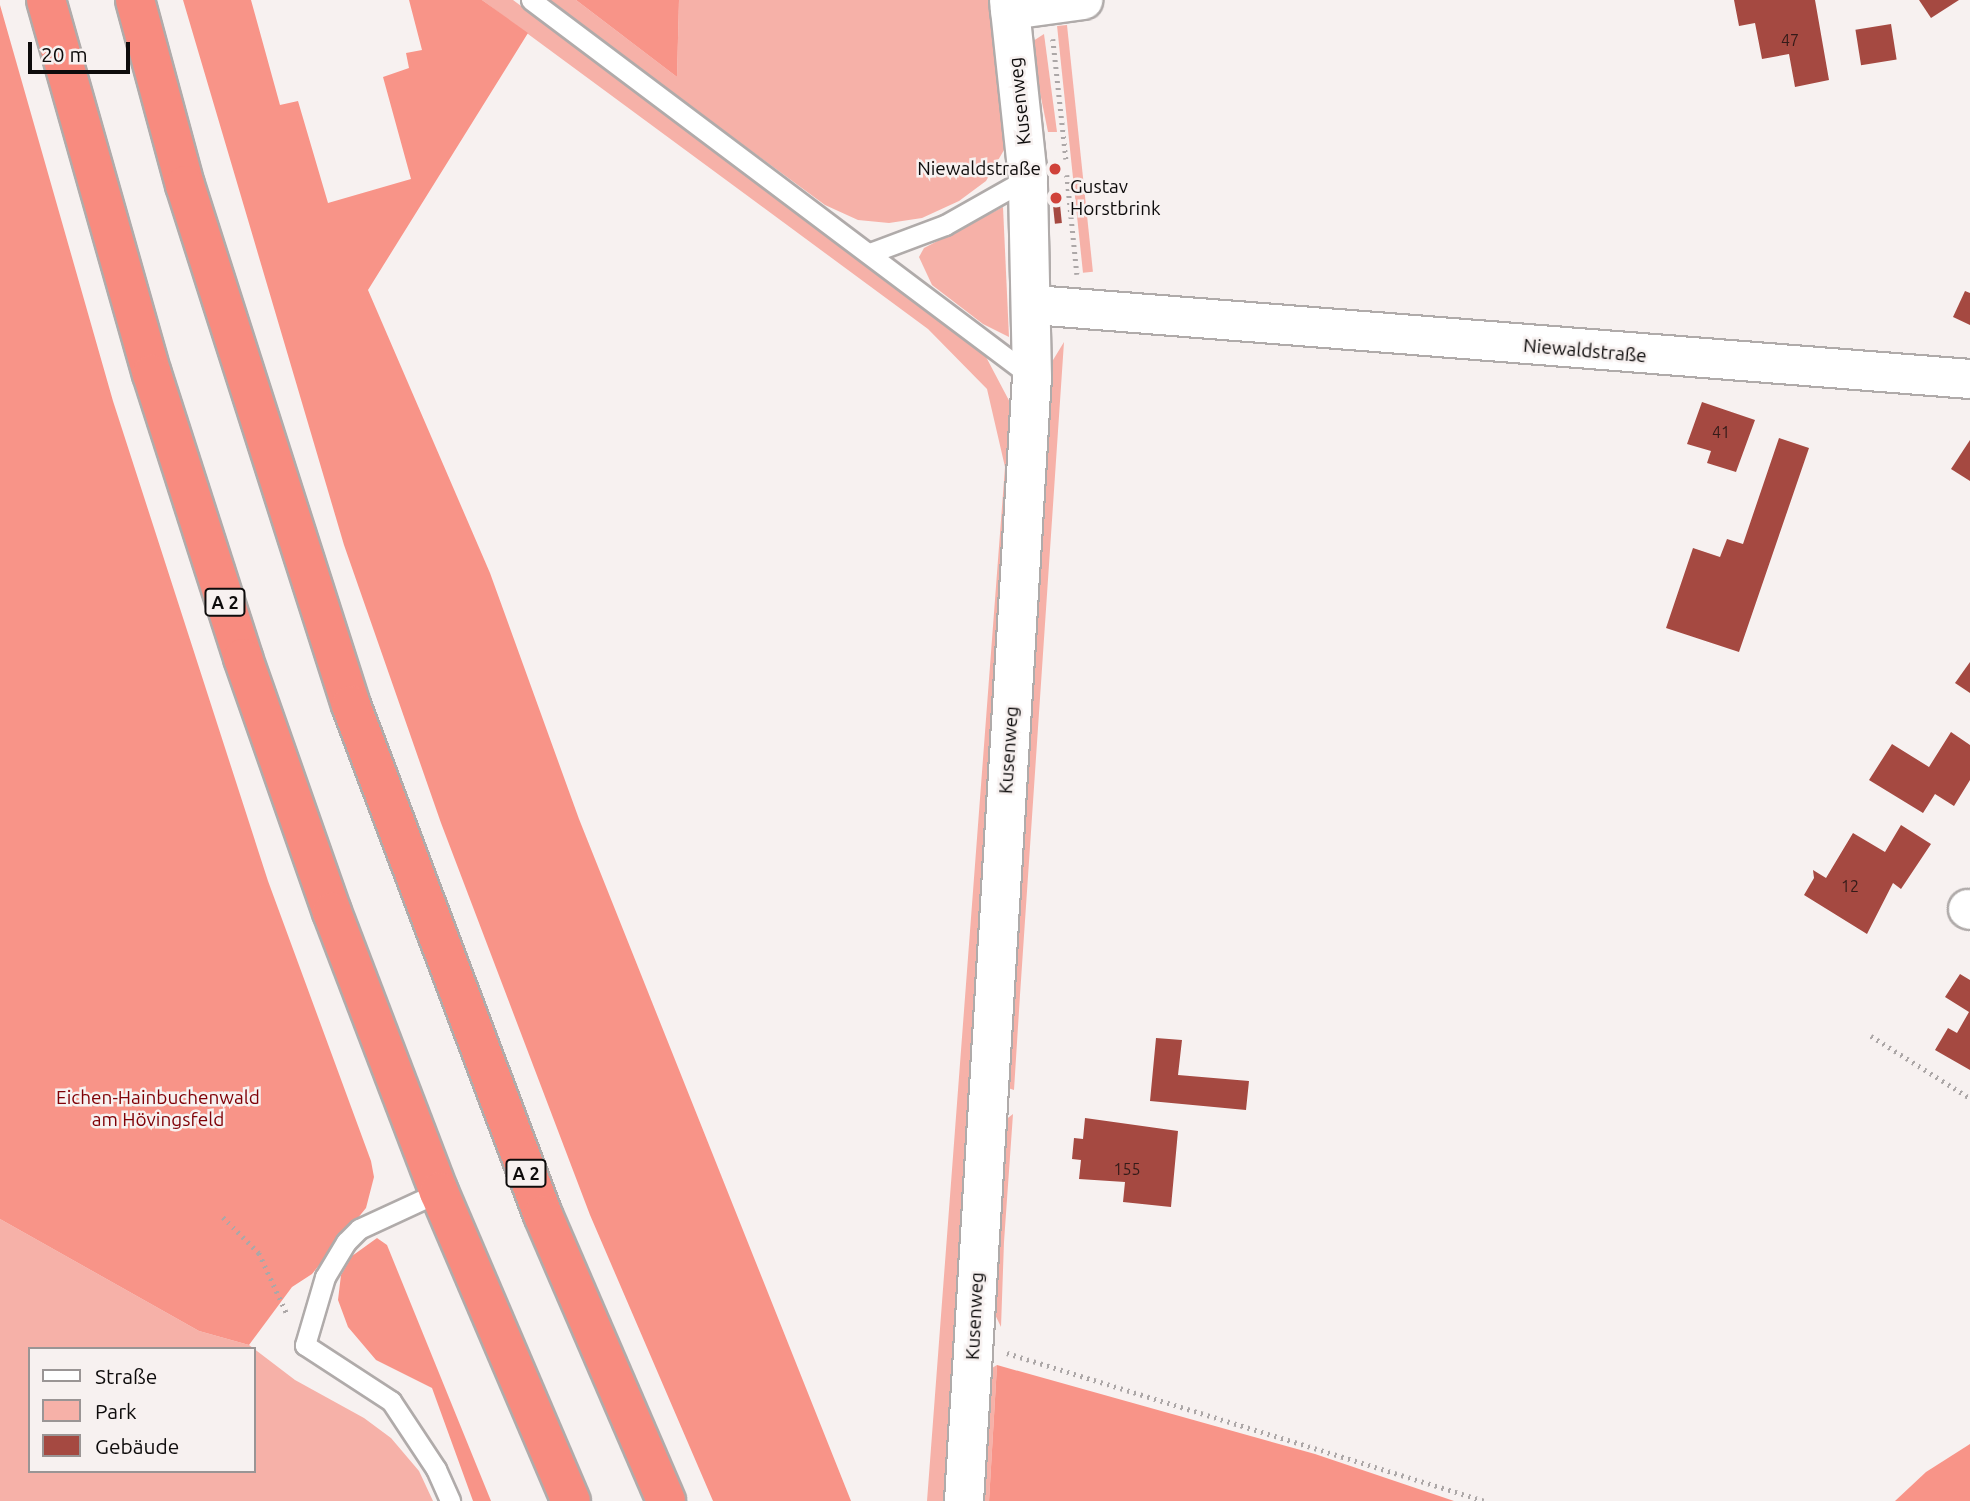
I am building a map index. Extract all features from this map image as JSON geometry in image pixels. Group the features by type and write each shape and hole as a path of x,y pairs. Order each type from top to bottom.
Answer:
{"highway":[{"name":"A 2","path":"46,0 152,374 243,659 332,912 439,1192 572,1501"},
{"name":"A 2","path":"135,0 185,185 351,705 543,1215 666,1501"}],"street":[{"path":"1009,5 1067,2"},
{"name":"Kusenweg","path":"964,1501 1032,377 1034,305 1028,177 1009,5"},
{"name":"Niewaldstraße","path":"1034,305 1970,379"}],"lane":[{"path":"531,0 1032,377"},
{"path":"870,253 945,225 1028,177"},
{"path":"439,1192 359,1229 346,1242 325,1276 305,1345 391,1401 436,1469 450,1501"}],"path":[{"path":"1065,148 1067,2"},
{"path":"1871,1036 1970,1098"},
{"path":"223,1217 258,1253 305,1345"},
{"path":"974,1343 1484,1501"}],"green space":[{"path":"183,0 251,0 280,105 298,101 328,203 411,179 383,77 409,68 406,53 422,50 409,0 482,0 528,33 368,290 490,573 579,819 851,1501 713,1501 590,1215 441,823 344,545"},
{"path":"482,0 513,0 963,335 985,355 1014,410 946,1501 927,1501 1005,467 987,389 928,329"},
{"path":"546,0 576,0 677,77 679,0 994,0 1008,115 1004,150 986,181 959,201 922,218 889,223 858,220 825,205"},
{"path":"576,0 679,0 677,77"},
{"name":"Eichen-Hainbuchenwald am Hövingsfeld","path":"0,5 113,401 268,881 371,1161 374,1177 366,1208 312,1274 292,1287 249,1345 199,1331 0,1219"},
{"path":"1067,25 1093,272 1083,273 1057,26"},
{"path":"1044,34 1057,132 1048,132 1030,43"},
{"path":"1003,207 1009,337 983,324 932,285 919,257 924,248"},
{"path":"1064,342 1014,1090 1008,1088 1050,365"},
{"path":"1013,1114 1001,1327 988,1300 1004,1121"},
{"path":"0,1219 199,1331 252,1347 28,1347 28,1473 256,1473 256,1350 295,1380 364,1418 391,1438 419,1471 433,1501 0,1501"},
{"path":"377,1238 387,1245 491,1501 473,1501 432,1388 376,1360 348,1327 338,1300 341,1275 352,1256"},
{"path":"997,1365 989,1501 977,1501 987,1371"},
{"path":"997,1365 1315,1454 1454,1501 989,1501"},
{"path":"1970,1444 1970,1501 1895,1501 1926,1472"}],"building":[{"path":"1734,0 1815,0 1829,80 1795,87 1789,54 1762,59 1755,23 1739,26"},
{"path":"1919,0 1959,0 1931,18"},
{"path":"1891,24 1897,60 1861,65 1855,30"},
{"path":"1060,205 1062,223 1055,224 1053,206"},
{"path":"1965,291 1970,293 1970,325 1953,317"},
{"path":"1702,402 1755,420 1736,472 1707,463 1711,451 1687,444"},
{"path":"1779,438 1809,448 1739,652 1666,628 1693,548 1720,557 1727,539 1743,544"},
{"path":"1970,440 1970,481 1951,469"},
{"path":"1970,662 1970,693 1955,683"},
{"path":"1951,732 1970,745 1970,780 1954,806 1935,794 1923,813 1869,780 1892,744 1929,767"},
{"path":"1901,825 1931,844 1901,889 1893,883 1867,934 1804,895 1814,878 1813,870 1826,878 1853,833 1885,852"},
{"path":"1960,974 1970,980 1970,1070 1935,1050 1948,1028 1957,1033 1969,1012 1945,997"},
{"path":"1156,1038 1182,1040 1178,1075 1249,1081 1246,1110 1150,1101"},
{"path":"1085,1118 1178,1131 1171,1207 1123,1202 1125,1182 1079,1179 1081,1160 1072,1159 1074,1138 1083,1139"}],"place":[{"name":"Niewaldstraße","path":"1055,169"},
{"name":"Gustav Horstbrink","path":"1056,198"}]}
